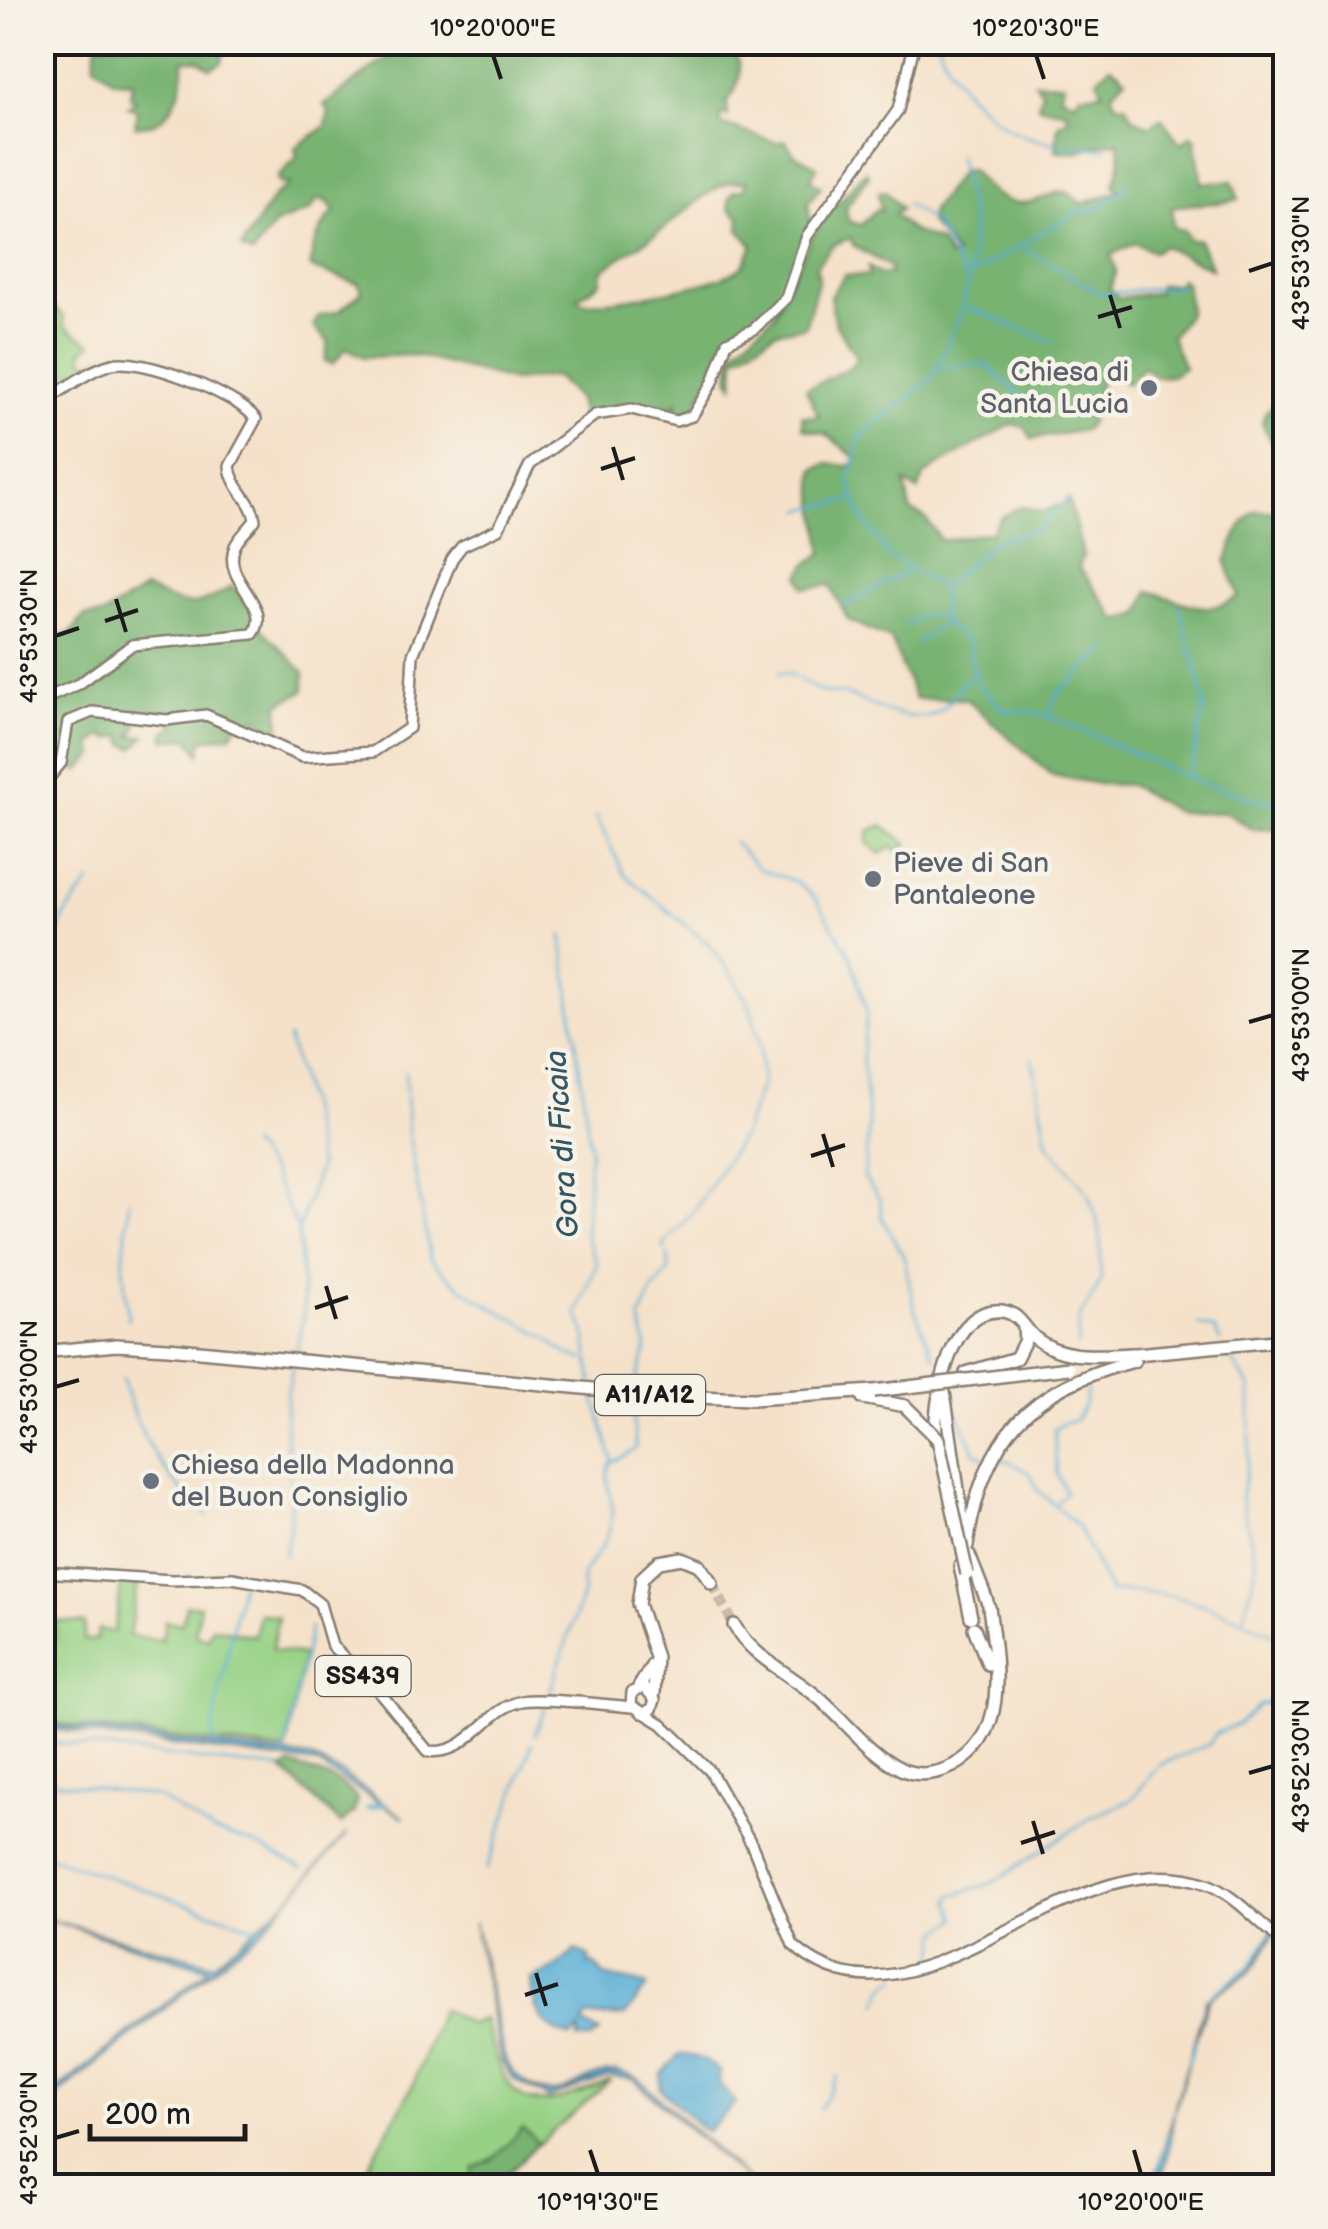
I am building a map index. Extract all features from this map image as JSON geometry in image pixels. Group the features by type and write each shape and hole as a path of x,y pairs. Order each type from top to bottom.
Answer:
{"highway":[{"path":"966,1580 937,1452 937,1393 949,1358 965,1330 983,1315 1004,1312 1062,1353 1134,1358"},
{"path":"966,1373 1016,1358 1025,1340 1023,1323"},
{"name":"A11/A12","path":"42,1349 114,1338 361,1360 666,1396 874,1388 1198,1350 1286,1344"},
{"path":"734,1626 754,1649 818,1697 886,1759 909,1772 937,1773 976,1748 994,1714 994,1677 988,1604 970,1567 944,1419 949,1358"},
{"path":"966,1535 978,1486 1002,1438 1034,1405 1081,1377 1134,1358"},
{"name":"A11/A12","path":"812,1393 839,1396 966,1373 1067,1365"},
{"path":"839,1396 906,1406 938,1439 973,1622 994,1677"},
{"path":"654,1699 657,1664 638,1604 638,1586 647,1570 664,1560 687,1559 699,1565 712,1583"},
{"path":"635,1691 651,1674 653,1650"}],"main road":[{"path":"42,786 61,764 68,722 92,712 167,720 206,715 260,742 314,758 373,752 403,735 411,720 413,654 452,559 462,546 498,528 530,465 596,416 632,409 686,420 713,382 726,342 754,328 786,298 807,236 888,130 898,110 915,42"},
{"path":"42,403 102,368 122,362 206,386 238,400 256,419 230,466 235,487 255,512 255,520 236,543 234,572 257,606 258,628 253,634 205,641 132,645 79,684 42,700"},
{"path":"42,733 47,756 42,767"},
{"name":"SS439","path":"42,1572 172,1580 232,1578 302,1590 320,1604 332,1646 345,1663 377,1689 428,1751 450,1750 516,1702 632,1707"},
{"path":"611,1705 635,1691"},
{"path":"635,1691 654,1699 662,1724"},
{"path":"635,1691 632,1707 662,1724 710,1770 728,1799 794,1945 851,1975 880,1975 949,1957 1066,1898 1118,1882 1180,1878 1208,1885 1286,1944"},
{"path":"642,1712 654,1699"}],"green space":[{"path":"659,42 662,50 735,55 739,79 727,102 728,116 720,115 721,124 778,143 785,140 794,154 817,166 811,180 821,187 808,202 811,228 800,245 783,296 764,316 725,340 710,381 690,414 679,414 676,400 674,409 644,402 582,417 578,399 555,376 514,381 414,355 364,357 346,348 333,364 325,361 328,341 313,326 319,316 339,311 362,292 359,284 311,268 317,238 334,212 327,201 317,199 311,210 275,224 253,254 241,248 274,196 290,184 279,183 277,178 297,157 295,148 326,126 329,111 324,105 407,43","holes":["731,182 747,182 729,200 730,209 740,217 739,229 753,245 744,264 732,273 692,286 618,300 583,303 578,298 601,282 602,271 705,196"]},
{"path":"97,43 217,43 224,51 222,62 210,68 199,60 183,60 182,83 173,105 158,121 147,125 135,126 138,110 128,107 136,100 130,97 132,82 114,81 94,64"},
{"path":"1111,66 1126,78 1111,94 1116,104 1126,105 1132,117 1150,126 1161,118 1181,144 1191,135 1195,138 1202,183 1232,181 1239,199 1172,208 1173,228 1184,230 1189,240 1199,240 1212,269 1163,246 1153,252 1135,243 1111,255 1116,271 1110,289 1118,298 1157,293 1159,285 1177,284 1180,279 1186,283 1189,313 1171,337 1184,368 1171,376 1156,377 1144,367 1127,384 1108,373 1099,383 1099,393 1088,399 1098,409 1081,411 1092,420 1084,430 1032,439 1025,427 1012,424 936,467 924,476 918,491 905,482 910,510 925,518 942,541 991,532 1000,518 1021,506 1042,512 1069,501 1083,555 1079,567 1118,621 1140,614 1149,591 1205,607 1239,596 1226,561 1241,526 1254,511 1281,511 1285,505 1285,828 1254,830 1226,813 1176,812 1130,785 1098,784 1052,775 966,699 915,699 891,639 848,620 830,585 804,588 800,576 807,564 823,553 815,469 827,464 851,466 856,458 826,434 803,428 802,416 819,416 806,389 850,367 857,358 835,323 830,296 845,275 869,276 868,267 881,275 890,273 890,267 854,246 850,238 833,245 816,266 819,278 805,327 777,331 735,358 734,385 729,377 732,353 774,315 815,229 866,171 869,176 846,207 848,221 861,225 877,209 881,211 878,192 885,191 901,209 894,215 910,230 940,242 949,258 956,255 929,222 931,211 961,171 971,170 989,189 1019,203 1062,192 1070,193 1082,204 1119,191 1114,185 1121,161 1119,142 1070,152 1056,150 1058,125 1068,119 1067,112 1038,106 1042,92 1035,82 1064,83 1060,95 1074,102 1081,94 1103,92 1097,79"},
{"path":"42,296 63,316 65,327 92,344 82,351 84,359 89,363 106,356 115,359 97,364 42,400"},
{"path":"1286,399 1285,478 1282,461 1262,423 1266,411"},
{"path":"232,586 254,611 255,622 304,672 304,691 279,704 280,736 270,736 260,718 238,725 231,735 202,740 200,754 188,738 165,740 164,734 175,724 163,714 135,710 131,719 138,726 131,736 146,736 134,748 125,744 122,736 108,739 103,735 91,746 95,756 79,771 43,750 45,643 71,633 84,616 102,616 145,589 189,604 208,600"},
{"path":"883,825 907,844 900,853 892,847 881,854 867,843 869,831"},
{"path":"122,1581 138,1582 129,1636 162,1640 165,1621 182,1624 186,1605 200,1606 195,1635 208,1638 212,1627 254,1636 259,1613 278,1617 272,1650 304,1655 286,1751 43,1722 43,1606 45,1638 55,1639 56,1621 85,1623 84,1640 96,1640 98,1629 114,1632"},
{"path":"290,1765 343,1785 357,1798 354,1812 341,1824 282,1770"},
{"path":"441,2009 470,2024 484,2019 502,2073 512,2089 525,2098 540,2102 558,2099 611,2080 491,2186 357,2186 413,2085"},
{"path":"523,2128 538,2143 524,2158 498,2179 471,2182 473,2168 494,2158"}],"water":[{"path":"42,1724 311,1758 343,1774 404,1818 317,1764 43,1728"},
{"path":"347,1833 262,1930 43,2107 43,2101 209,1969 43,1918 214,1964 288,1900"},
{"path":"1285,1846 1281,1862 1285,1898 1276,1928 1265,1950 1252,1969 1208,2001 1191,2053 1206,2000 1248,1971 1265,1948 1284,1896 1276,1872"},
{"path":"474,1922 504,2056 517,2076 541,2091 553,2092 606,2073 618,2072 640,2080 754,2186 633,2079 609,2076 549,2098 514,2080 501,2061"},
{"path":"576,1950 590,1957 588,1965 594,1964 604,1976 648,1985 625,2016 587,2017 583,2024 600,2032 591,2039 578,2039 580,2030 571,2037 546,2024 536,2009 532,1990 531,1979 554,1969"},
{"path":"678,2055 706,2061 720,2072 719,2084 736,2103 706,2132 660,2089 661,2075"},
{"path":"1174,2113 1167,2160 1153,2186"}],"waterway":[{"path":"938,42 961,85 1013,131 1037,140 1106,149"},
{"path":"958,157 972,220 971,266 961,313 932,378 861,436 849,482 862,518 889,556 942,587 944,623 968,641 977,684 1006,711 1037,713 1190,778 1286,804"},
{"path":"971,275 1073,214 1102,206 1128,186"},
{"path":"906,204 933,222 968,282"},
{"path":"1022,247 1102,294 1181,286"},
{"path":"966,307 1053,342"},
{"path":"940,368 985,364 1035,408"},
{"path":"944,586 997,539 1035,531 1068,498"},
{"path":"801,510 851,500"},
{"path":"843,606 910,570"},
{"path":"1179,606 1205,702 1190,775"},
{"path":"904,625 922,616 941,616"},
{"path":"918,642 943,624"},
{"path":"1286,644 1286,676"},
{"path":"1048,717 1057,694 1109,647"},
{"path":"778,673 792,675 826,693 845,694 892,713 915,717 937,713 973,674"},
{"path":"1281,801 1286,783"},
{"path":"596,816 624,874 710,945 731,973 751,1009 760,1048 762,1082 742,1136 692,1214 664,1244 665,1249"},
{"path":"734,842 759,869 797,882 816,899 851,956 867,1011 862,1056 869,1124 864,1177 880,1200 882,1217 904,1257 915,1311 934,1357"},
{"path":"42,980 64,917 90,882"},
{"name":"Gora di Ficaia","path":"562,935 590,1148 585,1235 597,1264 577,1312 585,1331 592,1383"},
{"path":"288,1038 308,1107 319,1167 298,1231 304,1311 296,1354"},
{"path":"1032,1058 1048,1144 1088,1193 1100,1229 1101,1281 1079,1319 1078,1345"},
{"path":"405,1072 408,1130 430,1258 481,1300 539,1333 565,1353 584,1359"},
{"path":"250,1145 270,1170 298,1229"},
{"path":"128,1320 123,1267 129,1200"},
{"path":"633,1390 647,1349 640,1318 653,1290 669,1270 668,1255"},
{"path":"1197,1324 1214,1329 1220,1341"},
{"path":"1227,1352 1250,1388 1250,1446 1241,1499 1257,1564 1243,1620"},
{"path":"284,1556 290,1508 286,1411 294,1367"},
{"path":"123,1378 135,1417 155,1454 180,1488 208,1516"},
{"path":"1057,1502 1066,1492 1057,1474 1054,1430 1065,1422 1075,1421 1085,1404 1087,1383"},
{"name":"Gora di Ficaia","path":"594,1396 613,1461"},
{"path":"615,1461 636,1449 631,1398"},
{"path":"951,1399 975,1452 986,1459"},
{"path":"994,1461 1008,1461 1030,1473 1037,1489 1078,1527 1110,1592 1179,1597 1222,1611 1286,1640"},
{"path":"548,1698 583,1592 583,1573 610,1529 608,1471 612,1462"},
{"path":"217,1747 212,1733 241,1584"},
{"path":"284,1757 310,1627"},
{"path":"935,1958 939,1932 957,1919 950,1900 953,1895 992,1883 1092,1817 1131,1800 1159,1765 1210,1744 1215,1734 1238,1724 1260,1704 1273,1703 1286,1686"},
{"path":"535,1735 546,1705"},
{"path":"42,1741 280,1769"},
{"path":"487,1869 532,1744"},
{"path":"42,1780 157,1797 214,1832 252,1843 303,1869"},
{"path":"368,1808 383,1804"},
{"path":"1286,1845 1279,1868 1286,1890"},
{"path":"42,1854 257,1928"},
{"path":"1209,1997 1251,1965 1269,1936"},
{"path":"877,2005 885,1987 897,1977"},
{"path":"1188,2063 1195,2043"},
{"path":"820,2109 838,2076"},
{"path":"1156,2178 1170,2134"}],"tunnel":[{"path":"712,1583 734,1625"}],"place":[{"name":"Chiesa di Santa Lucia","path":"1149,388"},
{"name":"Pieve di San Pantaleone","path":"873,879"},
{"name":"Chiesa della Madonna del Buon Consiglio","path":"151,1481"}]}
